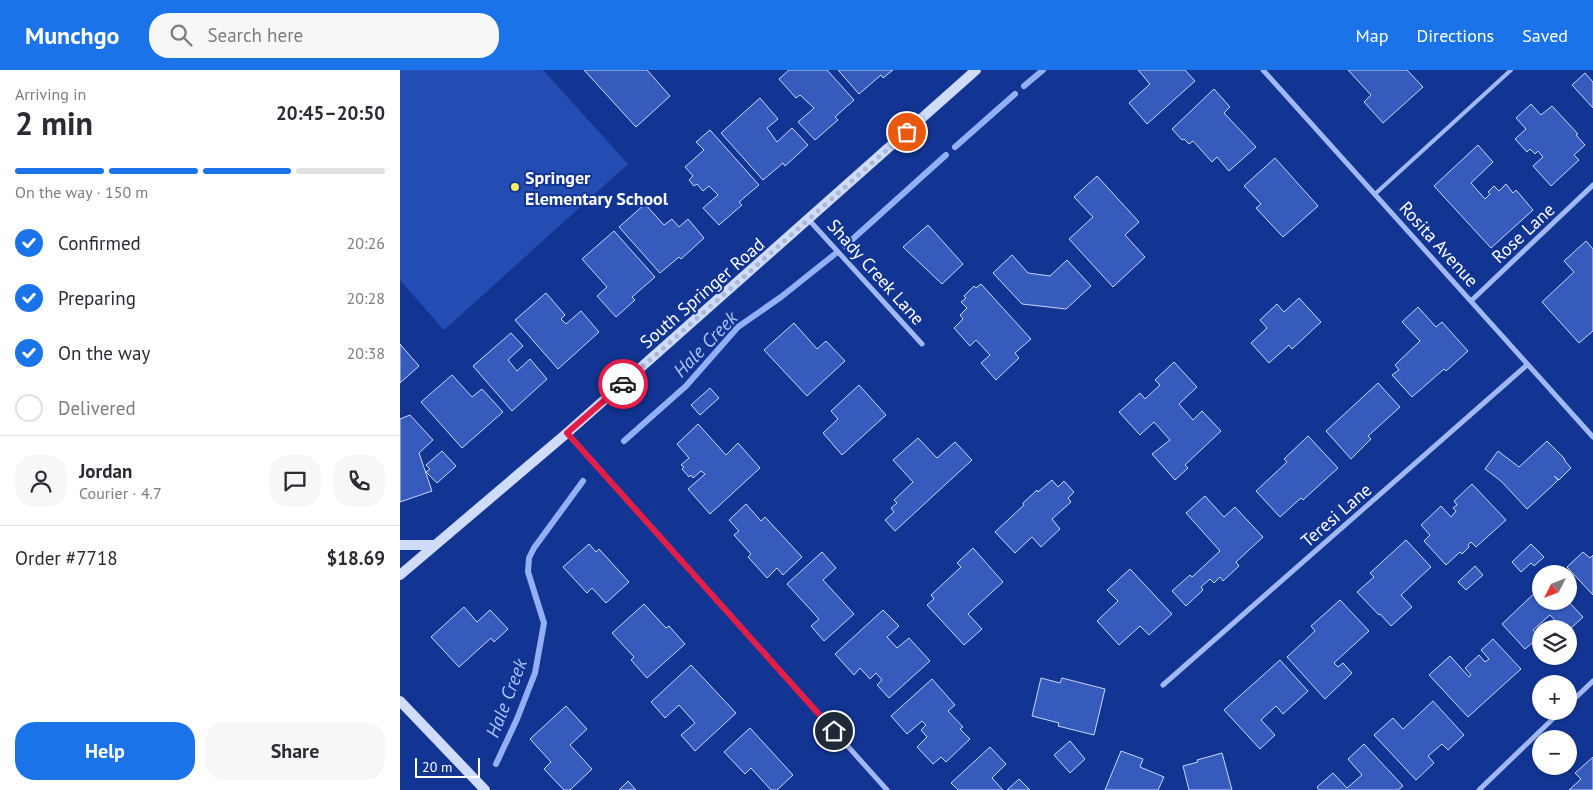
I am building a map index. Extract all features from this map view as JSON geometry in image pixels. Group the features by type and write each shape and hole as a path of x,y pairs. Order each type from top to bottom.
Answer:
{"street":[{"name":"South Springer Road","path":"400,575 567,433 976,70"},
{"name":"Rosita Avenue","path":"1264,70 1593,437"},
{"name":"Rose Lane","path":"1471,300 1593,186"},
{"name":"Shady Creek Lane","path":"809,220 922,344"},
{"name":"Teresi Lane","path":"1163,684 1527,365"},
{"path":"567,433 887,790"},
{"path":"400,545 434,545"},
{"path":"1577,696 1593,681"},
{"path":"400,701 485,790"},
{"path":"1479,790 1553,720"}],"lane":[{"path":"1375,194 1511,70"}],"shaded area":[{"name":"Springer Elementary School","path":"400,70 543,70 628,164 444,330 400,280"}],"building":[{"path":"584,70 647,70 670,96 636,127"},
{"path":"789,70 827,70 854,100 835,117 838,120 815,140 798,122 814,108 800,95 796,98 779,79"},
{"path":"838,70 893,70 883,78 881,75 859,94"},
{"path":"1138,70 1185,70 1195,81 1147,124 1129,103 1150,84"},
{"path":"1348,70 1407,70 1423,87 1383,123 1364,102 1371,95"},
{"path":"1585,73 1593,82 1593,108 1572,85"},
{"path":"1214,89 1230,107 1224,113 1256,147 1229,171 1217,157 1212,162 1193,141 1189,144 1184,139 1182,140 1172,129"},
{"path":"760,98 778,119 767,128 777,142 792,128 808,145 785,166 783,163 763,180 721,133"},
{"path":"1531,104 1541,115 1552,106 1578,134 1576,135 1585,145 1574,155 1579,160 1551,186 1533,166 1543,157 1538,151 1535,154 1530,149 1527,152 1515,139 1526,129 1516,118"},
{"path":"710,130 759,185 739,202 742,205 719,225 703,208 718,195 709,186 703,191 697,184 694,186 689,180 693,176 685,167 704,150 696,142"},
{"path":"1478,145 1493,162 1471,183 1485,199 1490,194 1488,192 1494,186 1499,191 1506,184 1513,193 1516,190 1533,210 1491,248 1434,186"},
{"path":"1275,158 1318,206 1283,237 1256,208 1261,204 1244,186"},
{"path":"1097,176 1139,222 1125,235 1145,257 1113,287 1069,239 1093,217 1074,197"},
{"path":"645,204 664,225 672,219 679,227 688,219 704,238 681,259 679,257 660,273 619,227"},
{"path":"928,225 963,264 942,284 903,247"},
{"path":"614,231 655,277 632,297 635,300 616,317 597,296 607,287 582,259"},
{"path":"1586,241 1593,249 1593,331 1579,343 1542,302 1574,272 1564,261"},
{"path":"1012,255 1028,273 1050,276 1067,260 1091,286 1066,309 1022,304 993,273"},
{"path":"981,284 1031,339 1015,353 1019,358 996,380 981,363 990,355 976,340 970,346 954,328 963,319 960,315 967,308 961,302 966,298 964,296 974,286 976,288"},
{"path":"546,293 565,315 561,319 566,324 581,311 599,332 558,369 515,320"},
{"path":"1299,298 1321,322 1292,349 1289,345 1269,363 1251,343 1267,328 1260,320 1277,304 1284,312"},
{"path":"1418,307 1436,327 1442,322 1468,351 1412,397 1392,375 1399,370 1395,365 1420,341 1402,322"},
{"path":"794,323 817,349 826,341 845,361 807,396 764,350"},
{"path":"511,333 523,346 508,360 517,371 530,359 547,379 512,411 473,366"},
{"path":"400,344 419,366 400,383"},
{"path":"1174,362 1197,387 1179,404 1193,420 1202,411 1221,431 1185,465 1188,468 1175,480 1152,454 1170,440 1154,422 1140,435 1119,412 1140,393 1145,399 1160,385 1155,380"},
{"path":"452,375 472,397 482,389 503,412 462,448 421,402"},
{"path":"1378,383 1400,407 1368,436 1371,439 1351,459 1326,431"},
{"path":"859,385 886,415 842,455 823,433 838,419 831,411"},
{"path":"710,388 719,398 700,415 691,405"},
{"path":"410,415 433,440 419,453 432,491 400,502 400,419"},
{"path":"698,424 726,455 738,443 760,468 710,514 688,489 705,474 701,471 693,478 691,475 689,477 681,465 689,458 677,444"},
{"path":"1308,436 1338,468 1303,500 1301,498 1280,517 1256,491 1287,462 1284,459"},
{"path":"918,438 937,458 955,442 972,460 895,531 885,520 894,512 891,508 897,503 894,500 913,482 893,460"},
{"path":"1547,441 1571,468 1559,480 1554,476 1558,480 1527,509 1501,481 1485,469 1498,451 1519,467"},
{"path":"442,451 456,466 437,483 426,472 430,469 426,465"},
{"path":"1052,480 1058,487 1064,481 1074,492 1068,498 1071,502 1052,519 1060,529 1041,547 1032,537 1015,553 995,532 1037,490 1038,492"},
{"path":"1472,484 1506,520 1476,547 1471,542 1462,554 1460,552 1446,565 1424,541 1430,535 1421,525 1441,506 1451,517 1456,511 1453,508 1457,505 1454,501"},
{"path":"1205,496 1224,517 1235,507 1263,537 1236,562 1239,566 1223,581 1220,577 1214,583 1210,579 1201,587 1203,590 1186,606 1172,591 1190,575 1192,577 1220,551 1186,513"},
{"path":"746,504 761,521 765,517 802,557 783,575 777,568 767,578 748,557 751,554 734,535 739,531 729,520"},
{"path":"1406,540 1431,567 1401,595 1412,607 1391,626 1357,592 1374,577 1370,573"},
{"path":"589,544 596,552 599,549 629,582 606,603 592,588 587,593 563,567"},
{"path":"1531,544 1544,557 1535,565 1531,563 1521,572 1512,562"},
{"path":"973,548 1003,582 968,614 982,629 964,645 927,605 934,599 931,595 961,567 957,563"},
{"path":"822,552 836,568 823,580 854,614 824,641 811,626 819,619 787,584"},
{"path":"1583,552 1590,558 1593,555 1593,595 1578,579 1578,565 1569,565"},
{"path":"1475,566 1483,575 1466,590 1458,582"},
{"path":"1130,569 1172,614 1149,635 1140,626 1119,645 1097,621 1118,601 1107,590"},
{"path":"1532,596 1532,610 1576,610 1583,617 1577,623 1577,620 1555,620 1550,615 1544,620 1532,620 1532,643 1525,649 1502,624"},
{"path":"1340,600 1369,631 1334,663 1338,667 1343,663 1352,673 1325,699 1287,657 1315,631 1311,626"},
{"path":"644,604 666,628 669,626 685,644 647,678 631,660 634,657 612,633"},
{"path":"464,607 477,622 490,610 508,629 494,642 491,638 459,667 431,637"},
{"path":"883,610 899,626 887,637 897,648 909,638 930,661 889,698 877,685 882,680 876,673 870,679 860,668 854,675 835,654"},
{"path":"1493,639 1521,669 1468,717 1429,675 1450,656 1469,677 1471,675 1465,668 1479,655 1485,662 1489,659 1481,650"},
{"path":"1280,660 1308,691 1283,714 1276,706 1261,720 1275,735 1260,749 1224,710"},
{"path":"691,665 736,713 695,751 681,735 695,723 679,705 665,718 651,702"},
{"path":"1041,678 1060,683 1062,678 1105,689 1094,735 1058,726 1059,723 1032,716"},
{"path":"932,679 955,705 948,711 963,727 960,729 970,739 946,762 941,757 933,764 917,747 927,737 921,730 926,725 922,721 907,734 891,716"},
{"path":"1433,701 1464,735 1448,750 1442,744 1428,756 1434,763 1416,780 1374,735 1393,718 1403,729"},
{"path":"566,706 587,729 570,745 592,769 570,790 564,790 544,769 551,762 530,739"},
{"path":"750,728 793,775 777,790 771,790 751,768 745,774 724,752"},
{"path":"1070,741 1085,759 1070,773 1054,755"},
{"path":"1364,744 1403,786 1398,790 1319,790 1317,787 1333,773 1347,788 1362,775 1348,759"},
{"path":"990,747 1006,764 992,778 1003,790 958,790 951,783"},
{"path":"1121,751 1143,759 1140,767 1164,777 1158,790 1105,790"},
{"path":"1222,753 1232,790 1189,790 1183,766"},
{"path":"1593,757 1593,790 1569,790 1581,779 1577,775 1577,771"},
{"path":"1019,779 1030,790 1007,790"},
{"path":"628,781 636,790 619,790"}],"waterway":[{"name":"Hale Creek","path":"1024,86 1043,70"},
{"name":"Hale Creek","path":"955,147 1015,94"},
{"name":"Hale Creek","path":"845,246 946,155"},
{"name":"Hale Creek","path":"624,441 686,386 738,327 781,297 835,254"},
{"name":"Hale Creek","path":"496,764 517,719 535,673 544,623 528,572 529,558 534,548 583,481"}],"way so far":[{"path":"623,384 907,132"}],"place":[{"name":"Springer Elementary School","path":"515,187"}],"route":[{"path":"623,384 567,433 834,731"}]}
